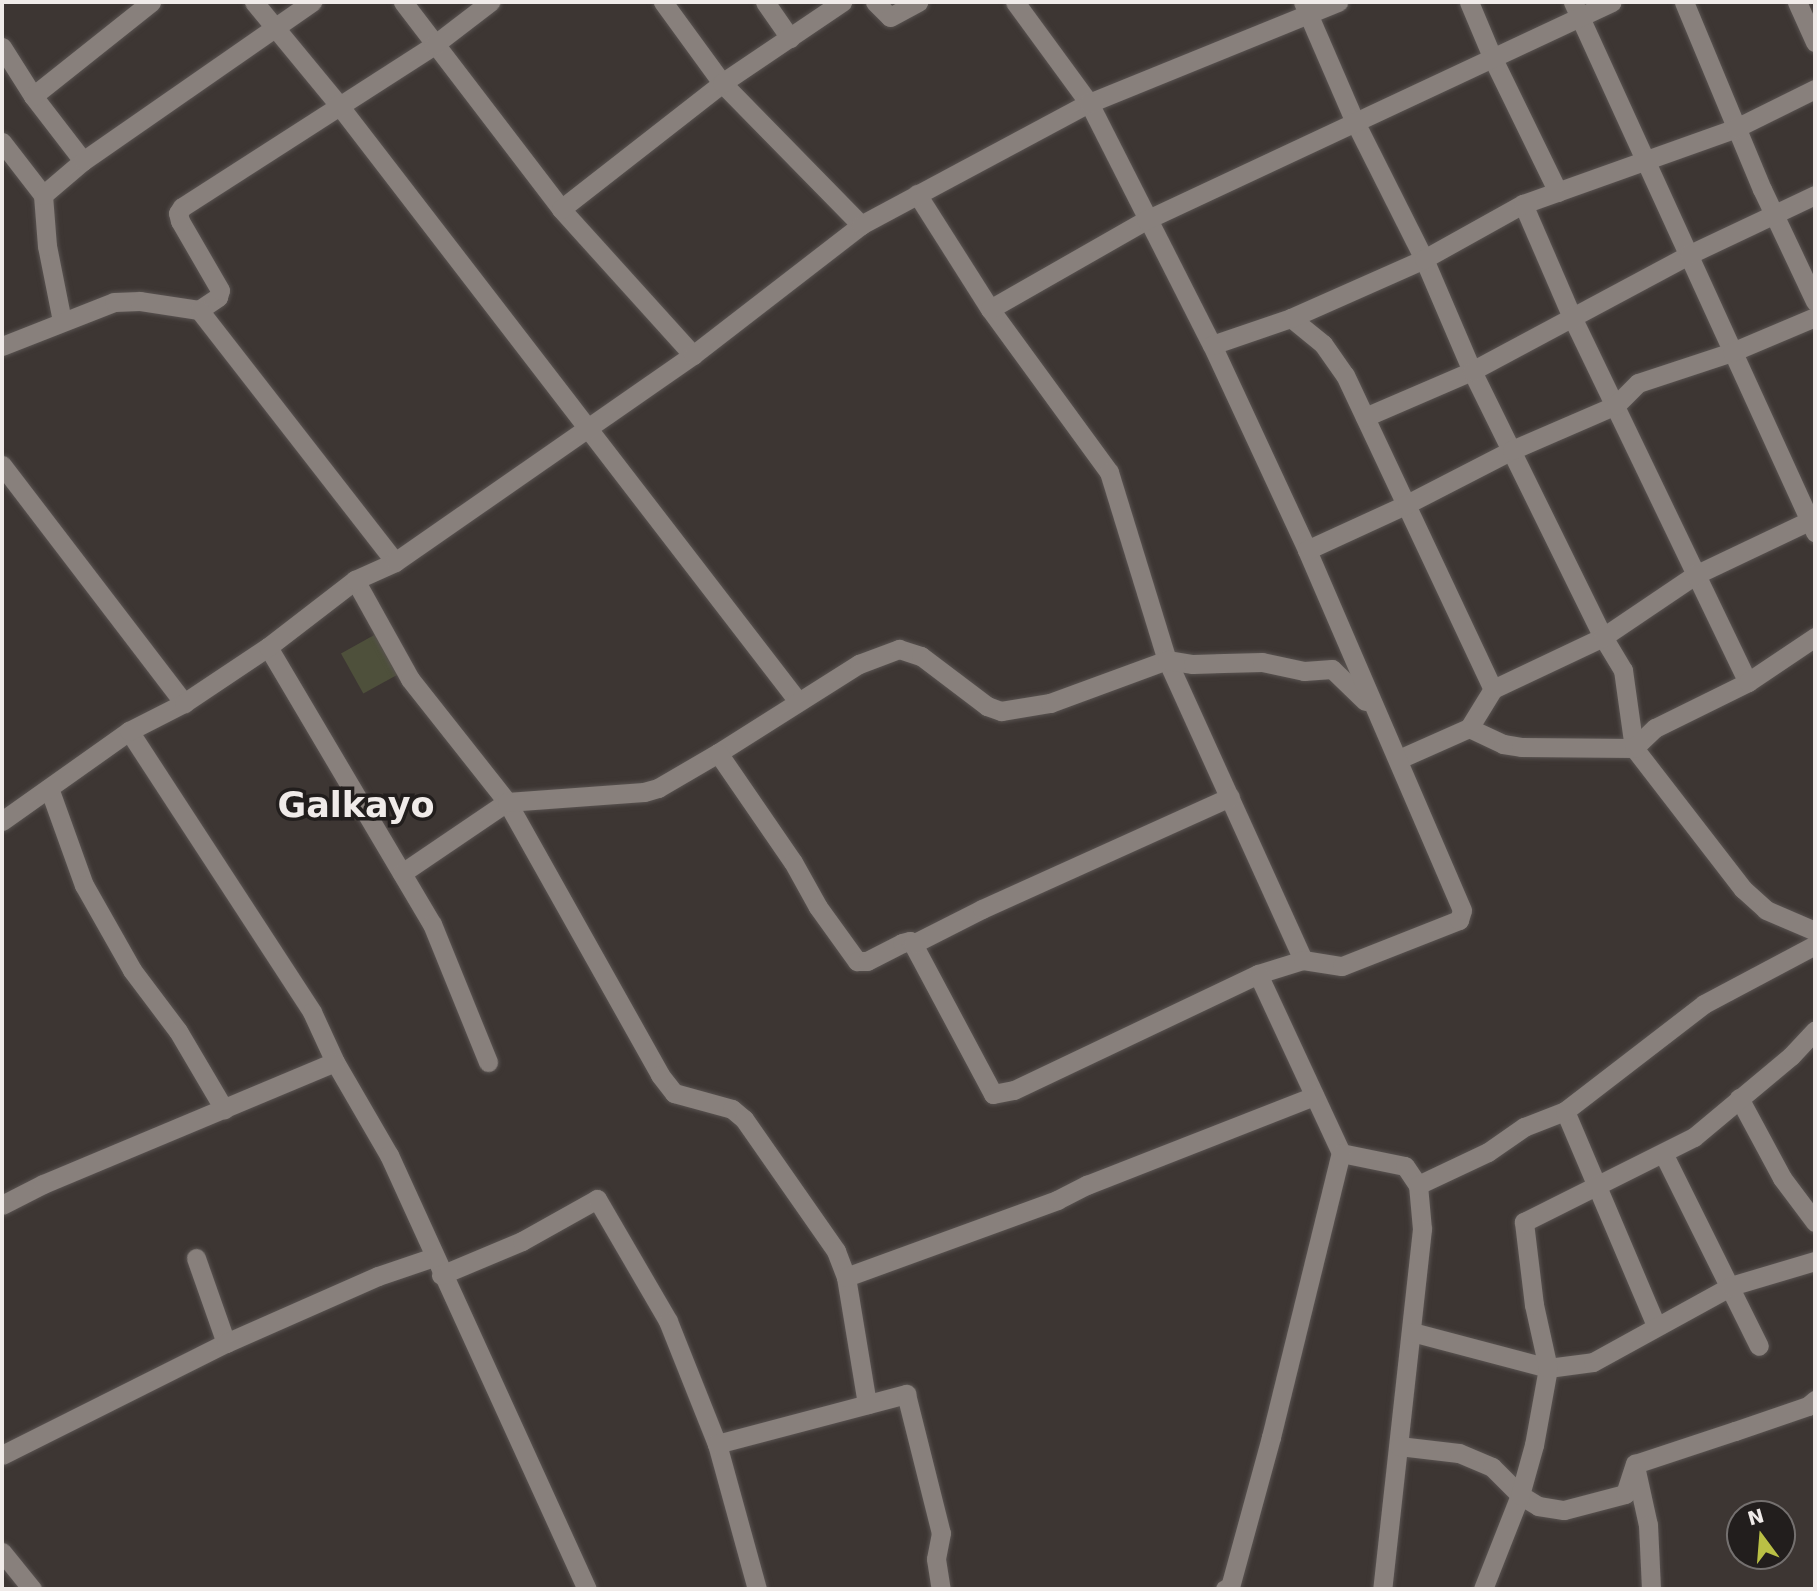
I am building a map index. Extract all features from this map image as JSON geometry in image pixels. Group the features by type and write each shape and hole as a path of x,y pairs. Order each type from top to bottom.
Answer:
{"street":[{"path":"33,96 151,2"},
{"path":"254,2 338,104 797,701"},
{"path":"43,195 83,161 312,2"},
{"path":"403,2 561,209 693,355"},
{"path":"200,310 218,297 220,290 180,221 178,213 182,207 268,154 338,104 434,45 490,2"},
{"path":"663,2 722,83 861,225"},
{"path":"765,2 790,37"},
{"path":"561,209 722,83 842,2"},
{"path":"875,2 890,17 918,2"},
{"path":"718,752 793,862 824,917 857,961 867,961 902,943 910,941 913,944 993,1094 1014,1090 1258,974 1303,960 1342,966 1462,916 1399,759 1371,707 1307,550 1212,345 1146,220 1089,103 1015,2"},
{"path":"2,821 130,732 184,704 268,647 355,580 395,562 693,355 861,225 1089,103 1306,8 1338,2"},
{"path":"1469,2 1493,59 1558,192"},
{"path":"990,309 1146,220 1354,120 1493,59 1576,9 1612,2"},
{"path":"1684,2 1736,128 1815,301"},
{"path":"1797,2 1815,42"},
{"path":"1306,8 1354,120 1424,259 1472,371 1603,637 1623,670 1634,748 1742,889 1766,910 1815,932"},
{"path":"1399,759 1469,728 1493,689 1603,637 1695,575 1813,523 1732,352 1690,254 1643,160 1576,9"},
{"path":"2,47 33,96 83,161"},
{"path":"1212,345 1291,318 1424,259 1523,204 1736,128 1815,89"},
{"path":"2,142 43,195 47,246 61,321"},
{"path":"917,194 990,309 1109,472 1118,491 1137,569 1167,660 1303,960"},
{"path":"1365,417 1472,371 1690,254 1815,195"},
{"path":"1523,204 1572,317 1748,682"},
{"path":"2,346 114,302 140,301 200,310 395,562"},
{"path":"1307,550 1407,504 1512,450 1616,405 1638,383 1732,352 1815,317"},
{"path":"1291,318 1334,355 1493,689"},
{"path":"2,465 184,704"},
{"path":"355,580 410,679 507,803 660,1075 674,1093 732,1109 744,1119 836,1251 846,1277 867,1404"},
{"path":"1469,728 1503,744 1521,747 1634,748 1655,728 1748,682 1815,638"},
{"path":"268,647 432,924 488,1062"},
{"path":"402,873 507,803 644,792 658,788 859,664 899,649 921,656 987,706 1001,711 1050,703 1167,660 1193,664 1262,662 1304,671 1332,669 1371,707"},
{"path":"130,732 312,1012 335,1062 389,1155 587,1589"},
{"path":"49,788 84,885 132,970 178,1031 224,1108"},
{"path":"913,944 994,903 1230,797"},
{"path":"1418,1185 1488,1152 1524,1127 1565,1111 1704,1004 1815,944"},
{"path":"1228,1588 1341,1153 1258,974"},
{"path":"1483,1589 1520,1495 1534,1445 1548,1368 1534,1306 1524,1222 1664,1155 1694,1137 1791,1056 1815,1030"},
{"path":"2,1205 43,1184 335,1062"},
{"path":"846,1277 1057,1200 1087,1185 1314,1096"},
{"path":"1739,1098 1782,1178 1815,1222"},
{"path":"1565,1111 1595,1187 1656,1325"},
{"path":"1341,1153 1405,1166 1418,1185 1422,1229 1382,1589"},
{"path":"1664,1155 1759,1346"},
{"path":"2,1455 226,1343 378,1276 438,1266 522,1241 597,1199 668,1321 717,1444 757,1589"},
{"path":"196,1258 226,1343"},
{"path":"1412,1332 1548,1368 1593,1362 1731,1286 1815,1261"},
{"path":"717,1444 906,1394 941,1533 936,1559 941,1589"},
{"path":"1635,1464 1735,1432 1808,1406 1815,1400"},
{"path":"1399,1446 1459,1453 1492,1467 1520,1495 1548,1509 1564,1510 1625,1494 1635,1464"},
{"path":"1635,1464 1648,1525 1651,1589"},
{"path":"2,1552 32,1589"}],"green space":[{"path":"376,634 398,674 363,694 341,653"}],"district":[{"name":"Galkayo","path":"356,805"}]}
